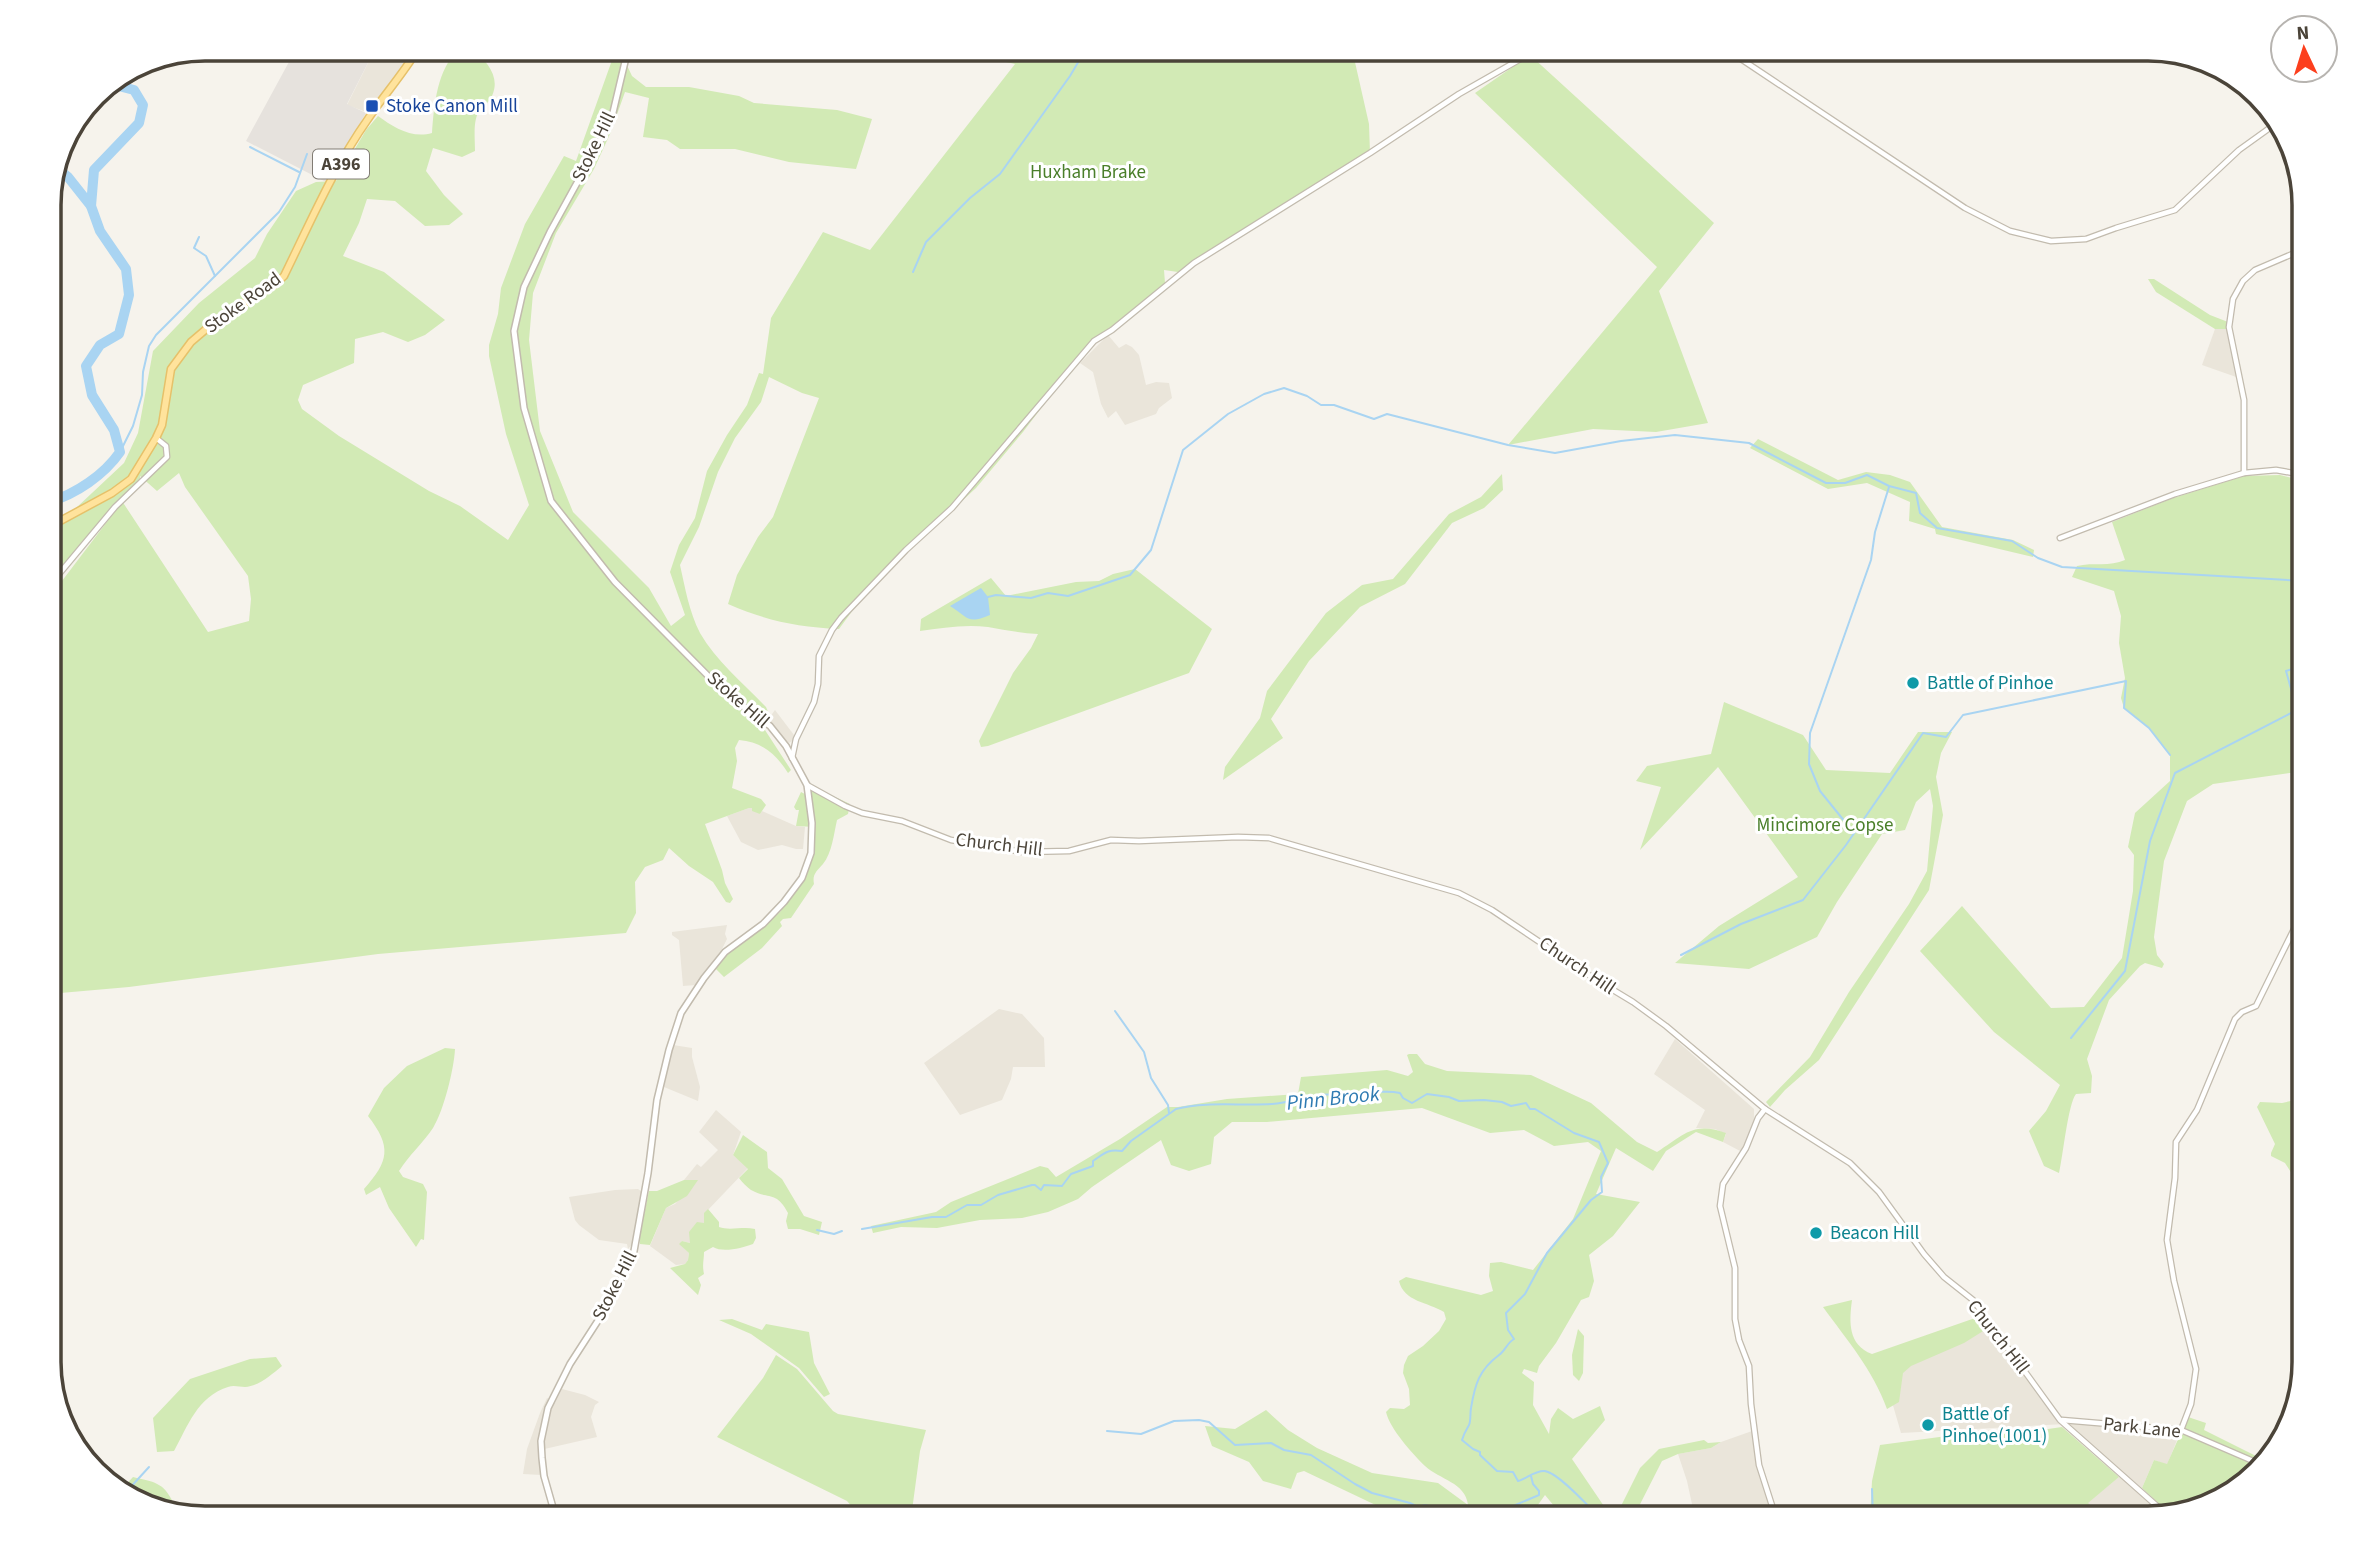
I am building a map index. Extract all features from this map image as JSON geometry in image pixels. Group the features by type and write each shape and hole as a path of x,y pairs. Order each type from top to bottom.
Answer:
{"main road":[{"name":"Stoke Road","path":"62,520 112,493 131,479 156,438 166,411 171,369 191,342 218,320 284,276 330,183 367,119 411,62"}],"street":[{"path":"792,758 794,744 814,702 819,656 841,618 906,550 952,508 1094,341 1112,330 1194,263 1459,94 1516,61"},
{"path":"1744,61 1965,208 2010,231 2051,241 2085,239 2175,210 2239,150 2269,128"},
{"name":"Stoke Hill","path":"553,1506 544,1476 541,1441 548,1408 570,1364 610,1302 634,1251 647,1181 657,1100 681,1013 715,964 731,947 763,924 802,878 811,853 812,823 807,785 786,746 770,726 725,693 615,582 551,501 524,408 514,331 524,287 550,232 611,121 625,62"},
{"path":"2244,472 2244,400 2229,327 2233,299 2243,281 2255,270 2292,254"},
{"path":"62,571 116,507 167,457 166,446 156,438"},
{"path":"2060,538 2175,494 2244,472 2276,470 2292,473"},
{"path":"786,746 794,744"},
{"name":"Church Hill","path":"807,785 862,813 902,821 969,844 1023,852 1048,852 1111,840 1269,838 1459,893 1501,916 1633,1002 1666,1026 1765,1109 1850,1163 1872,1184 1944,1277 1973,1300 2060,1420 2156,1506"},
{"path":"2181,1430 2191,1404 2196,1369 2174,1281 2168,1240 2176,1142 2197,1110 2235,1019 2242,1012 2256,1006 2292,934"},
{"path":"1765,1109 1758,1118 1746,1148 1723,1184 1720,1206 1735,1268 1735,1319 1751,1377 1751,1405 1759,1465 1772,1506"},
{"name":"Park Lane","path":"2060,1420 2181,1430 2252,1461"}],"shaded area":[{"path":"289,62 368,62 347,104 366,113 326,182 246,141"},
{"path":"369,62 407,62 369,113 347,105"},
{"path":"2215,329 2229,329 2239,378 2202,365"},
{"path":"1108,335 1119,348 1126,344 1139,355 1146,385 1156,382 1169,383 1172,398 1159,408 1156,414 1125,425 1116,411 1108,418 1101,404 1093,372 1080,363"},
{"path":"775,710 794,735 794,740 789,743 767,721"},
{"path":"749,808 760,814 762,811 796,826 805,827 803,849 782,845 758,850 741,842 727,816"},
{"path":"727,925 727,939 721,951 696,985 683,986 679,940 672,932"},
{"path":"999,1009 1022,1014 1044,1038 1045,1067 1013,1067 1002,1100 960,1115 924,1063"},
{"path":"1675,1039 1754,1109 1754,1121 1742,1152 1723,1142 1726,1134 1715,1129 1696,1128 1705,1110 1654,1074"},
{"path":"673,1045 692,1048 700,1087 698,1101 664,1087"},
{"path":"716,1110 741,1132 733,1155 748,1168 705,1213 704,1223 690,1243 682,1241 680,1244 689,1253 688,1260 685,1264 676,1265 650,1246 666,1208 675,1204 697,1180 684,1180 697,1164 701,1167 718,1150 699,1132"},
{"path":"638,1189 642,1192 634,1242 628,1249 627,1244 599,1240 575,1220 569,1197"},
{"path":"1984,1321 2057,1415 2066,1422 2178,1431 2179,1435 2167,1465 2154,1460 2142,1488 2098,1452 2072,1426 2065,1424 1901,1433 1883,1371"},
{"path":"562,1389 599,1402 595,1405 591,1417 597,1437 540,1450 541,1475 523,1474 527,1449 540,1413 547,1398 555,1403"},
{"path":"1752,1431 1757,1468 1770,1506 1692,1506 1678,1454 1711,1448"},
{"path":"2119,1477 2129,1482 2154,1506 2090,1506 2087,1503"}],"green space":[{"name":"Huxham Brake","path":"1355,61 1369,124 1370,153 1178,272 1164,270 1165,283 1096,343 976,488 872,584 839,629 782,622 728,604 737,575 758,537 773,517 819,398 769,377 761,402 735,438 718,472 699,527 680,565 690,608 700,633 722,663 766,707 769,714 763,727 791,770 788,773 779,760 755,743 739,740 735,748 737,761 732,788 761,799 766,805 760,814 749,808 705,824 733,899 730,903 726,902 713,882 669,848 663,860 645,867 635,882 636,913 626,933 378,954 129,987 62,993 62,581 122,502 62,570 62,521 124,463 138,433 153,351 199,303 255,258 267,234 296,191 316,182 336,181 366,130 378,116 396,128 410,133 432,133 438,88 449,62 485,62 495,82 491,98 476,117 475,151 462,157 433,148 426,171 463,214 449,225 425,226 395,201 367,199 343,256 384,272 445,320 425,335 408,342 383,332 355,339 354,363 303,385 298,400 302,409 339,436 429,491 460,506 508,540 529,505 506,434 489,356 501,288 525,224 564,156 576,161 611,62 625,62 632,76 646,87 689,87 739,96 754,103 837,110 872,119 856,169 789,162 735,149 680,149 667,140 643,137 649,98 625,92 594,169 556,233 533,293 529,340 540,431 573,512 649,588 671,626 685,615 670,572 679,545 695,518 707,471 747,405 759,373 763,374 771,318 823,232 870,250 1015,64 1004,62","holes":["179,473 185,487 248,576 251,599 249,621 208,632 122,501 140,484 140,476 157,491"]},
{"path":"1521,61 1537,61 1714,223 1659,291 1708,423 1656,432 1593,429 1508,445 1657,267 1475,93"},
{"path":"2148,279 2154,279 2210,315 2228,322 2229,329 2215,329 2156,292"},
{"path":"1758,439 1838,480 1866,472 1890,475 1910,482 1942,527 2013,540 2034,550 2033,557 1936,534 1935,529 1909,521 1910,502 1867,483 1828,489 1750,448"},
{"path":"1502,474 1503,490 1484,508 1452,523 1405,584 1360,607 1309,661 1271,719 1283,738 1223,780 1225,767 1260,718 1267,691 1326,613 1362,585 1393,579 1449,514 1481,497"},
{"path":"2280,475 2292,478 2292,773 2213,784 2187,801 2164,861 2154,937 2157,955 2164,964 2162,968 2145,963 2140,966 2109,1000 2087,1059 2092,1076 2091,1093 2076,1094 2073,1100 2059,1173 2044,1166 2029,1131 2046,1111 2060,1085 1994,1032 1920,951 1962,906 2051,1008 2084,1007 2122,958 2133,891 2134,855 2128,847 2135,813 2170,781 2170,755 2149,728 2124,708 2121,698 2125,678 2119,643 2121,616 2114,591 2072,577 2077,566 2125,560 2112,522 2173,498 2244,476"},
{"path":"1135,569 1212,629 1189,673 981,747 979,741 1013,673 1038,634 971,626 920,631 921,619 991,578 1006,596 1076,582 1099,581 1113,574"},
{"name":"Mincimore Copse","path":"1724,702 1803,735 1826,770 1890,773 1918,732 1952,732 1941,753 1936,777 1943,815 1929,890 1819,1060 1770,1107 1766,1102 1810,1057 1849,992 1909,904 1927,871 1933,806 1930,789 1916,802 1905,830 1882,834 1817,937 1749,969 1675,963 1719,926 1798,877 1718,767 1640,850 1661,787 1636,781 1647,766 1711,754"},
{"path":"812,786 850,804 848,814 837,820 829,854 814,875 814,884 791,918 783,919 780,922 782,926 762,948 724,977 715,968 728,951 780,912 807,874 814,853 815,827 796,826 799,810 794,807 801,792 807,795"},
{"path":"445,1048 455,1049 441,1111 433,1128 399,1171 403,1177 423,1184 427,1192 424,1240 421,1239 416,1247 389,1208 380,1187 366,1195 364,1189 379,1170 384,1154 381,1137 368,1116 384,1088 407,1066"},
{"path":"1417,1054 1425,1064 1447,1071 1531,1075 1591,1103 1637,1142 1657,1152 1682,1135 1697,1129 1726,1133 1723,1142 1696,1132 1666,1151 1653,1171 1616,1148 1596,1194 1640,1202 1613,1236 1589,1255 1594,1281 1589,1297 1581,1300 1537,1373 1524,1369 1522,1373 1534,1382 1533,1405 1549,1434 1551,1419 1558,1408 1573,1419 1600,1406 1605,1420 1572,1459 1604,1506 1554,1506 1545,1495 1537,1506 1378,1506 1304,1471 1297,1473 1291,1489 1263,1481 1249,1462 1212,1446 1205,1426 1235,1429 1266,1410 1288,1430 1317,1448 1372,1473 1438,1483 1468,1505 1462,1491 1425,1466 1388,1419 1386,1412 1390,1408 1404,1409 1410,1405 1409,1389 1403,1373 1408,1356 1439,1331 1446,1319 1444,1312 1417,1301 1406,1293 1399,1281 1406,1277 1481,1295 1493,1291 1489,1276 1490,1263 1501,1262 1533,1270 1573,1219 1601,1151 1588,1142 1554,1146 1524,1130 1490,1133 1422,1108 1267,1122 1232,1122 1214,1137 1211,1164 1189,1171 1171,1165 1161,1140 1078,1199 1048,1212 1022,1218 980,1220 937,1228 901,1227 873,1233 871,1226 936,1212 951,1202 1040,1166 1048,1168 1056,1177 1167,1107 1298,1094 1301,1077 1387,1070 1408,1076 1413,1072 1407,1055"},
{"path":"2292,1101 2292,1174 2285,1163 2271,1156 2275,1144 2257,1107 2260,1102"},
{"path":"743,1135 767,1152 768,1168 782,1179 804,1216 822,1222 819,1235 800,1229 788,1229 788,1213 780,1201 751,1190 739,1178 748,1169 733,1155"},
{"path":"684,1180 698,1180 687,1196 666,1208 650,1245 640,1244 649,1191 657,1191"},
{"path":"708,1209 719,1222 719,1227 755,1229 756,1238 753,1244 744,1247 727,1250 713,1247 704,1252 704,1274 698,1278 701,1285 698,1295 670,1268 685,1264 688,1260 689,1253 679,1244 682,1241 690,1243 689,1232 697,1222 704,1223 704,1213"},
{"path":"1852,1300 1850,1316 1854,1339 1872,1354 1978,1317 1988,1328 1964,1343 1911,1366 1903,1373 1899,1402 1887,1409 1867,1368 1823,1307"},
{"path":"732,1319 762,1330 766,1324 809,1332 814,1363 830,1394 824,1397 799,1368 751,1334 719,1320"},
{"path":"1578,1329 1584,1336 1583,1373 1579,1381 1573,1375 1572,1355"},
{"path":"776,1355 797,1369 838,1414 926,1430 920,1451 913,1506 851,1506 847,1501 717,1437 763,1378"},
{"path":"276,1357 282,1366 274,1373 255,1385 230,1386 208,1398 189,1422 174,1451 157,1452 153,1418 190,1379 250,1359"},
{"path":"2188,1417 2206,1423 2204,1430 2257,1456 2243,1470 2211,1491 2185,1501 2161,1505 2142,1488 2154,1460 2167,1464"},
{"path":"2062,1427 2119,1477 2088,1503 2091,1506 1871,1506 1872,1481 1880,1445 1984,1431"},
{"path":"1704,1440 1708,1443 1721,1442 1711,1448 1678,1454 1662,1461 1639,1506 1621,1506 1640,1468 1659,1449"},
{"path":"133,1477 152,1482 161,1487 173,1502 142,1491 128,1483"}],"water":[{"path":"981,588 988,597 990,615 972,619 950,606"}],"waterway":[{"path":"913,272 926,242 970,198 1000,174 1079,62"},
{"path":"91,206 94,170 139,123 143,105 134,90 123,87"},
{"path":"250,147 299,172"},
{"path":"120,452 133,426 142,395 143,372 149,346 156,335 279,212 295,187 307,154"},
{"path":"62,497 89,483 120,452 114,430 92,395 86,366 100,345 119,334 129,295 126,269 100,231 91,206 65,175"},
{"path":"199,237 194,248 206,256 215,276"},
{"path":"988,597 996,595 1031,598 1048,593 1068,596 1130,575 1151,550 1183,450 1228,414 1264,394 1284,388 1307,396 1321,405 1334,405 1374,419 1387,414 1508,445 1555,453 1675,435 1749,443 1826,483 1845,483 1867,475 1889,486 1916,493 1920,513 1937,528 2012,541 2038,558 2062,567 2292,580"},
{"path":"1854,833 1820,791 1809,764 1810,733 1871,560 1875,532 1889,487"},
{"path":"2292,669 2286,671 2292,692"},
{"path":"1681,955 1741,924 1803,900 1846,845 1923,733 1946,737 1963,715 2126,681 2124,708 2149,728 2170,755"},
{"path":"2071,1038 2125,971 2150,841 2175,773 2292,713"},
{"path":"1115,1011 1144,1052 1151,1078 1168,1105 1169,1113"},
{"name":"Pinn Brook","path":"862,1229 946,1217 967,1205 981,1205 998,1195 1032,1185 1041,1190 1044,1185 1062,1186 1071,1174 1093,1166 1093,1161 1106,1152 1122,1151 1131,1141 1176,1109 1212,1104 1272,1104 1323,1094 1347,1096 1387,1092 1400,1093 1412,1103 1427,1094 1459,1101 1502,1102 1511,1106 1526,1103 1530,1109 1535,1109 1574,1133 1599,1142 1608,1163 1601,1177 1602,1192 1591,1200 1547,1253 1525,1294 1506,1313 1508,1330 1514,1339 1479,1378 1470,1423 1462,1440 1480,1452 1497,1471 1513,1472 1518,1481 1540,1471 1550,1473 1588,1506"},
{"name":"Pinn Brook","path":"817,1230 834,1234 842,1231"},
{"path":"1107,1431 1141,1434 1174,1421 1209,1422 1235,1445 1271,1443 1284,1450 1311,1455 1372,1493 1416,1506"},
{"path":"132,1485 149,1467"},
{"path":"1513,1506 1539,1495 1531,1476"},
{"path":"1872,1489 1873,1506"},
{"path":"1422,1506 1429,1506"}],"place":[{"name":"Stoke Canon Mill","path":"372,106"},
{"name":"Battle of Pinhoe","path":"1913,683"},
{"name":"Beacon Hill","path":"1816,1233"},
{"name":"Battle of Pinhoe(1001)","path":"1928,1425"}]}
